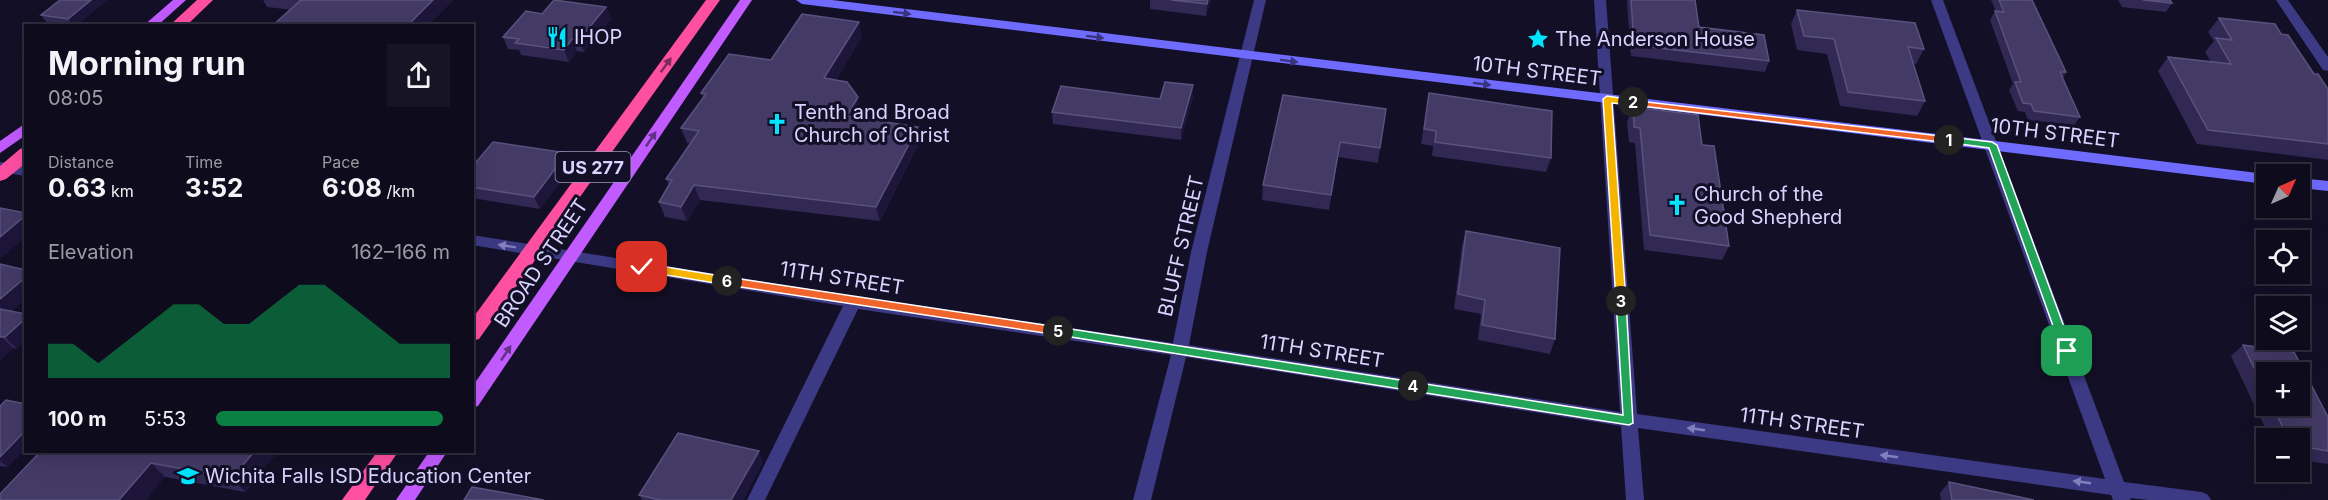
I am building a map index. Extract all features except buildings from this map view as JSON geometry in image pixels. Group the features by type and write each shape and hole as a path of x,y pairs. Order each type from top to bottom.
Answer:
{"highway":[{"path":"178,24 206,0"},
{"name":"US 277","path":"474,331 713,0"},
{"path":"0,175 24,155"},
{"path":"354,500 387,453"}],"main road":[{"path":"151,24 180,0"},
{"name":"BROAD STREET","path":"474,398 746,0"},
{"path":"0,148 24,129"},
{"path":"405,500 437,453"}],"street":[{"name":"10TH STREET","path":"802,0 2256,178"},
{"name":"BLUFF STREET","path":"1142,500 1180,350 1199,252 1260,0"},
{"path":"1600,0 1635,500"},
{"path":"1937,0 2120,494"},
{"path":"2282,0 2328,67"},
{"path":"0,167 24,171"},
{"path":"2310,184 2328,186"},
{"name":"11TH STREET","path":"474,240 853,302 2120,494 2202,500"},
{"path":"756,500 853,302"}],"place":[{"name":"IHOP","path":"557,37"},
{"name":"The Anderson House","path":"1538,39"},
{"name":"Tenth and Broad Church of Christ","path":"777,124"},
{"name":"Church of the Good Shepherd","path":"1677,205"},
{"name":"Wichita Falls ISD Education Center","path":"188,476"}],"route":[{"path":"642,267 853,302 960,316 1629,420 1607,99 1992,145 2067,351"}]}
